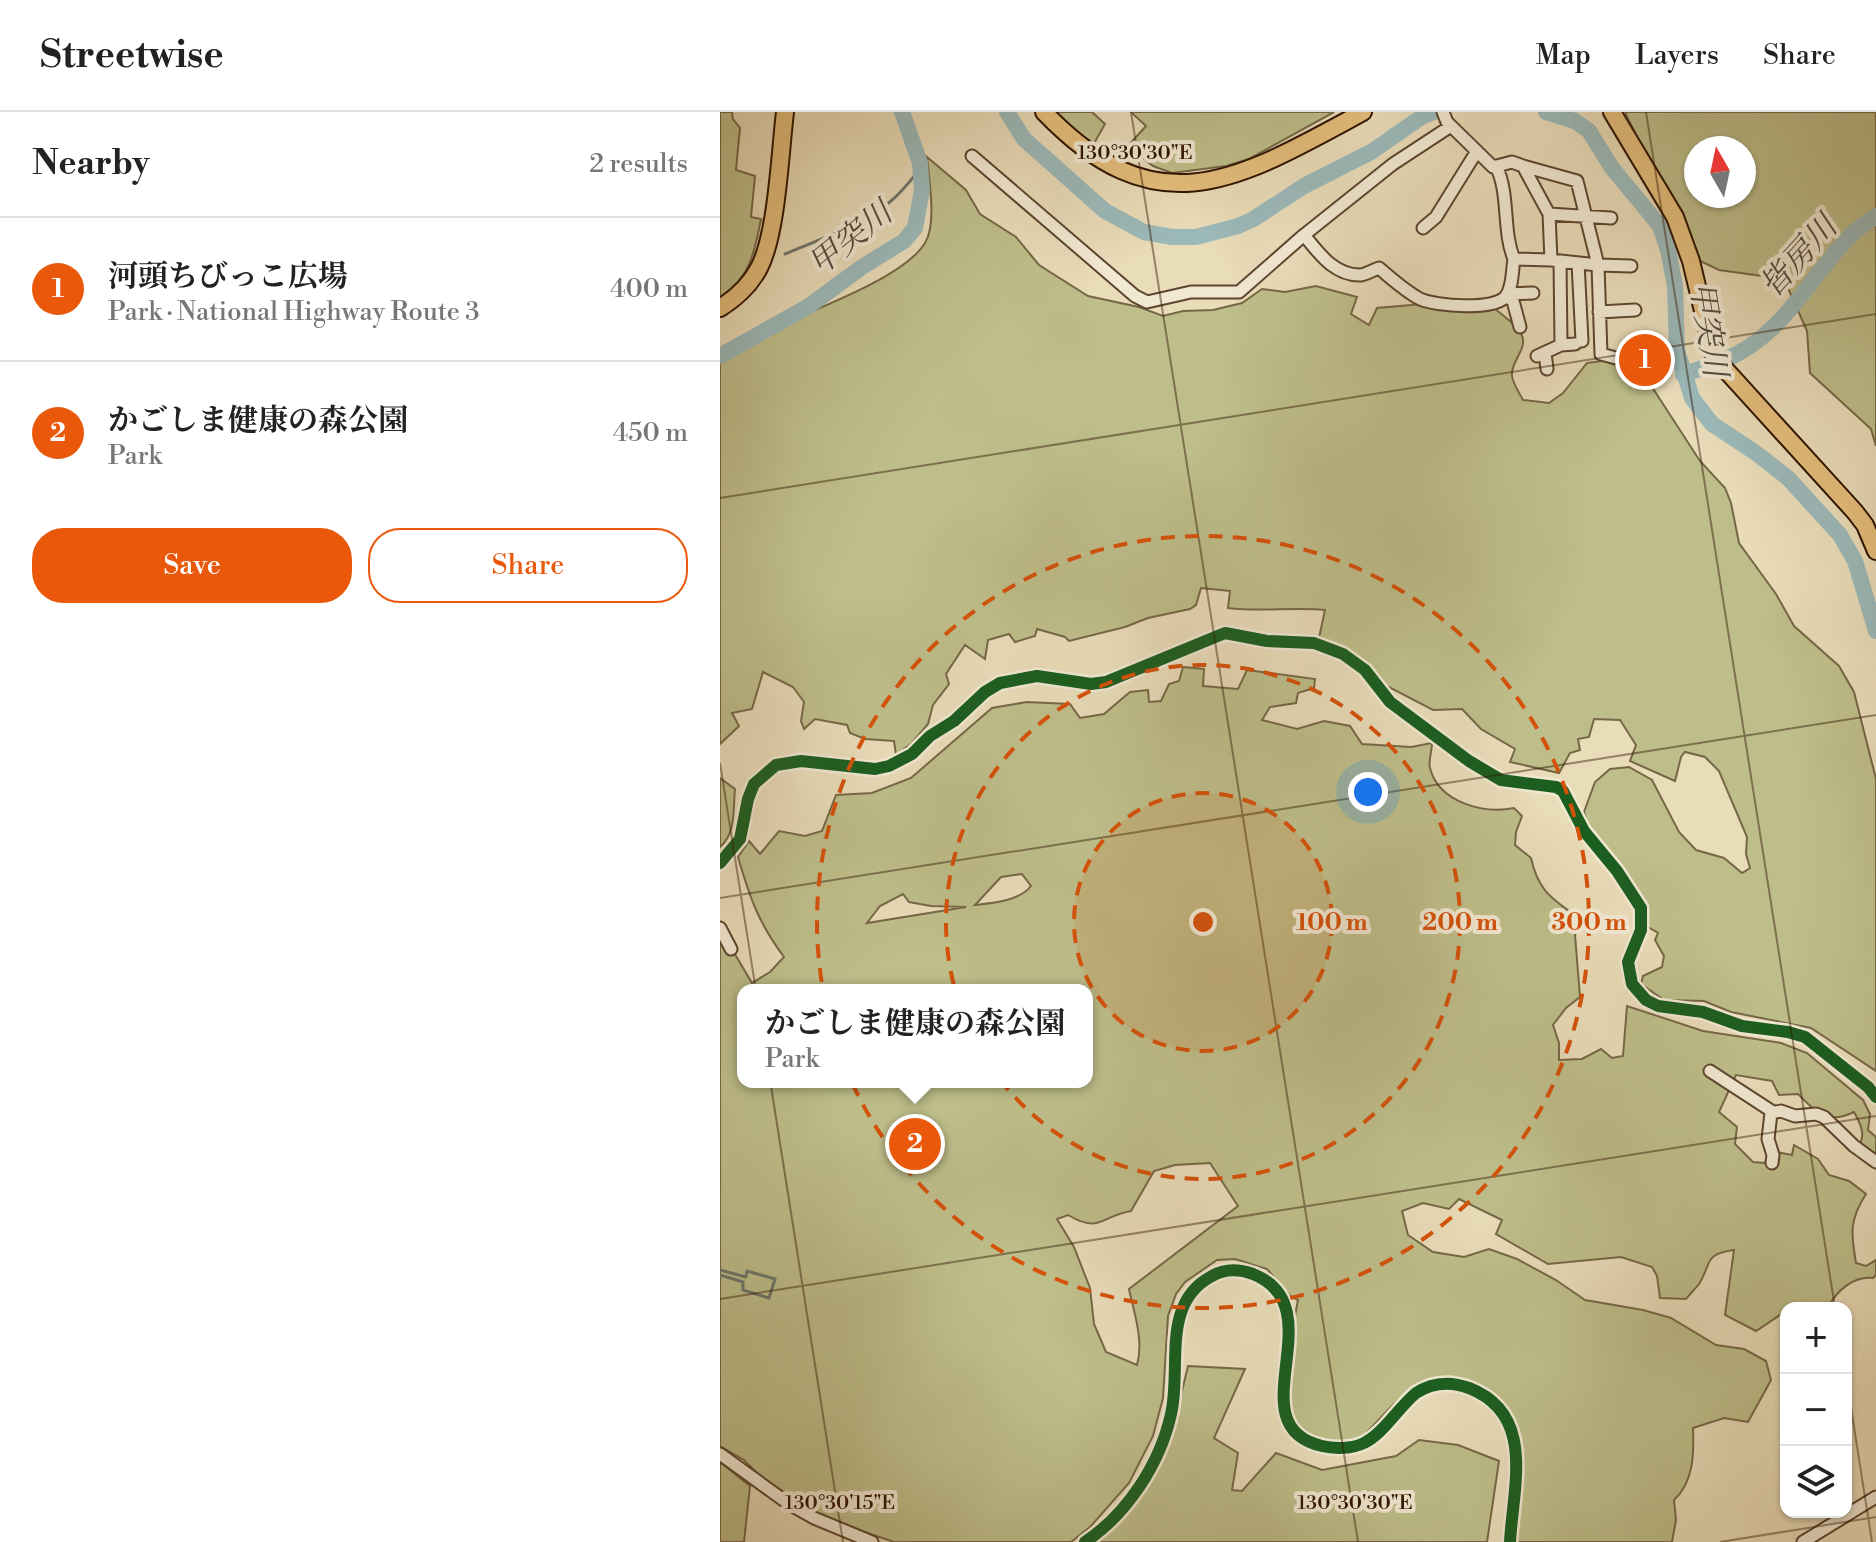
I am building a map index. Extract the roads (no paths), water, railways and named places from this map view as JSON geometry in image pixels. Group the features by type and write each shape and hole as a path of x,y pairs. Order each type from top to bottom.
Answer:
{"highway":[{"path":"720,308 750,282 767,247 785,112"},
{"path":"1044,112 1081,149 1100,161 1129,175 1175,184 1212,181 1257,167 1363,112"},
{"path":"1612,112 1675,217 1691,261 1714,357 1855,512 1865,525 1876,551"}],"street":[{"path":"972,156 1123,286 1147,302 1191,292 1239,292 1304,235 1447,120 1493,167 1512,162 1577,181 1598,265 1601,354 1638,364 1642,369"},
{"path":"1423,228 1436,217 1477,151"},
{"path":"1304,235 1329,265 1364,275 1379,268 1407,292 1424,301 1447,305 1486,305 1502,301 1507,295 1514,259 1506,223 1503,180 1496,166"},
{"path":"1523,166 1549,214 1561,345"},
{"path":"1549,214 1611,218"},
{"path":"1514,259 1631,266"},
{"path":"1547,369 1541,354 1561,345 1579,343 1578,263"},
{"path":"1507,295 1533,293"},
{"path":"1507,295 1513,301 1520,327"},
{"path":"1599,312 1635,310"},
{"path":"720,863 737,847 754,784 776,765 801,761 875,769 889,766 912,754 992,686 1009,680 1049,676 1091,684 1106,682 1225,633 1258,640 1314,643 1327,646 1355,662 1390,702 1490,774 1514,783 1556,787 1563,791 1584,831 1617,871 1641,908 1641,930 1628,962 1632,984 1646,1000 1658,1006 1703,1012 1742,1026 1805,1037 1868,1087 1876,1097"},
{"path":"720,928 731,949"},
{"path":"1710,1071 1773,1112 1824,1117 1876,1162"},
{"path":"1772,1163 1768,1132 1773,1112"},
{"path":"1085,1542 1125,1506 1150,1469 1159,1449 1171,1415 1175,1341 1184,1304 1203,1281 1220,1272 1237,1270 1254,1275 1272,1286 1287,1312 1291,1330 1283,1390 1285,1410 1294,1430 1309,1441 1328,1447 1359,1446 1373,1438 1406,1401 1434,1385 1454,1384 1481,1393 1495,1403 1508,1419 1517,1447 1510,1542"},
{"path":"720,1454 789,1504 872,1542"},
{"path":"1803,1542 1876,1497"}],"waterway":[{"name":"甲突川","path":"720,356 809,306 904,241 915,228 922,190 920,163 902,112"},
{"name":"甲突川","path":"1007,112 1024,139 1105,211 1144,232 1172,237 1196,237 1252,220 1304,186 1371,152 1423,116 1434,112"},
{"name":"甲突川","path":"1546,112 1575,121 1589,131 1612,168 1660,226 1675,286 1677,350 1692,398 1712,424 1788,478 1840,535 1855,561 1876,631"},
{"path":"785,254 867,218 899,194 920,169"},
{"name":"皆房川","path":"1724,360 1763,337 1794,305 1836,251 1876,216"},
{"name":"皆房川","path":"1683,375 1710,365"},
{"path":"720,1270 746,1277 747,1271 775,1279 769,1298 743,1290 743,1282 720,1275"}],"place":[{"name":"河頭ちびっこ広場","path":"1645,360"},
{"name":"かごしま健康の森公園","path":"915,1144"}]}
